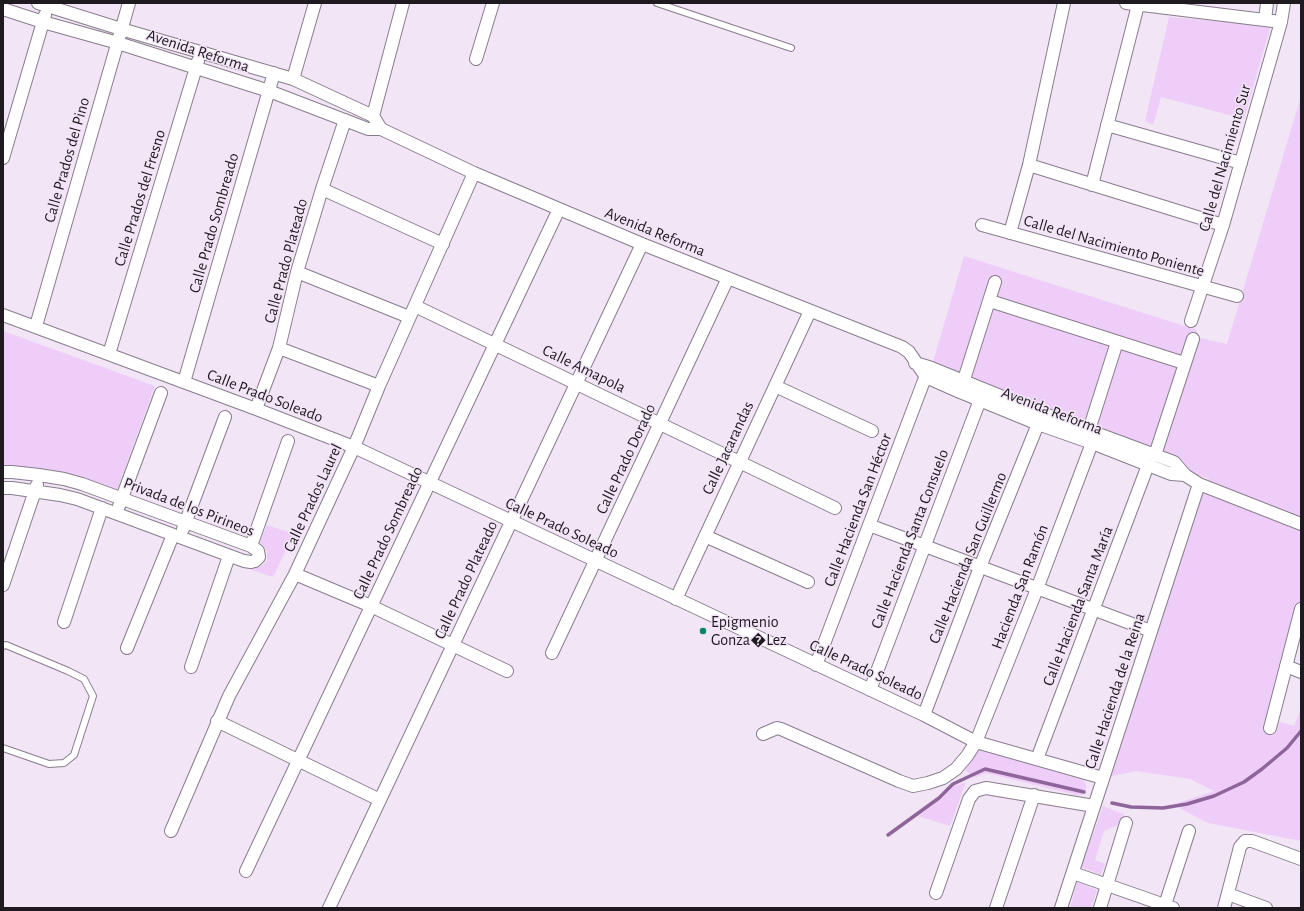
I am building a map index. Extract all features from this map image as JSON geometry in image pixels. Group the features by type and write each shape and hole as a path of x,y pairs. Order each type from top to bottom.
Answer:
{"street":[{"name":"Calle Prados del Pino","path":"36,326 129,3"},
{"path":"293,79 315,3"},
{"path":"381,129 373,116 403,3"},
{"path":"476,59 492,3"},
{"path":"1010,233 1029,165 1064,3"},
{"path":"1265,20 1267,3"},
{"name":"Calle del Nacimiento Sur","path":"1191,321 1223,225 1281,22 1284,3"},
{"name":"Avenida Reforma","path":"45,4 121,29 293,79 373,116"},
{"path":"3,158 43,22 45,4"},
{"path":"1092,185 1107,125 1132,4 1281,22"},
{"name":"Avenida Reforma","path":"3,9 269,90 368,129 381,129 474,174 642,244 902,347 909,352 915,363 927,372 962,386 1089,430 1152,460 1171,474 1185,475 1198,484 1301,524"},
{"name":"Calle Prados del Fresno","path":"109,354 200,52"},
{"name":"Calle Prado Sombreado","path":"184,382 274,73"},
{"name":"Calle Prado Plateado","path":"256,409 279,348 297,272 345,120"},
{"path":"1107,125 1241,163"},
{"path":"1029,165 1223,225"},
{"name":"Calle Prados Laurel","path":"171,831 217,721 295,574 354,448 378,386 474,174"},
{"path":"322,190 442,244"},
{"name":"Calle Prado Sombreado","path":"246,871 559,209"},
{"name":"Calle del Nacimiento Poniente","path":"982,225 1237,296"},
{"name":"Calle Prado Plateado","path":"329,908 642,244"},
{"path":"297,272 409,317"},
{"name":"Calle Prado Dorado","path":"552,653 728,278"},
{"path":"962,386 996,282"},
{"path":"990,301 1184,363"},
{"name":"Calle Amapola","path":"415,306 835,508"},
{"name":"Calle Jacarandas","path":"676,599 810,311"},
{"name":"Calle Prado Soleado","path":"3,315 256,409 354,448 924,715 976,742 1103,778"},
{"name":"Calle Hacienda Santa María","path":"1037,759 1093,610 1152,460 1192,339"},
{"path":"1089,430 1118,342"},
{"path":"279,348 378,386"},
{"name":"Calle Hacienda San Héctor","path":"816,665 927,372"},
{"path":"775,386 872,431"},
{"name":"Avenida Reforma","path":"962,386 980,400 1038,424 1092,443 1152,460"},
{"path":"116,513 161,393"},
{"name":"Calle Hacienda Santa Consuelo","path":"870,690 980,400"},
{"name":"Calle Hacienda San Guillermo","path":"924,715 980,567 1038,424 1045,414"},
{"path":"128,648 177,536 186,521 224,417"},
{"path":"251,546 288,441"},
{"name":"Hacienda San Ramón","path":"763,734 777,728 781,728 899,782 912,786 943,778 956,768 967,756 976,742 1092,443"},
{"name":"Privada de los Pirineos","path":"3,472 64,479 122,498 251,546 258,551 259,557 255,561 244,561 77,499 35,491 3,488"},
{"path":"3,584 35,491 39,475"},
{"name":"Calle Hacienda de la Reina","path":"1061,908 1198,484"},
{"path":"64,622 102,508"},
{"path":"869,525 1151,631"},
{"path":"705,536 808,582"},
{"path":"191,667 229,556"},
{"path":"295,574 371,606 507,671"},
{"path":"1270,728 1301,609"},
{"path":"1286,666 1301,672"},
{"path":"217,721 380,800"},
{"path":"936,893 969,799 975,791 986,788 1094,806"},
{"path":"996,908 1034,795"},
{"path":"1100,908 1126,823"},
{"path":"1072,873 1167,907 1189,830"},
{"path":"1224,908 1240,847 1245,841 1252,840 1301,859"},
{"path":"1228,894 1266,908"}],"lane":[{"path":"657,3 791,48"},
{"path":"3,646 6,645 84,679 93,696 74,755 64,763 49,764 3,748"}],"shaded area":[{"path":"1169,17 1271,25 1244,119 1161,97 1153,125 1145,121"},
{"path":"1301,96 1301,602 1264,731 1276,732 1279,722 1294,726 1301,709 1301,841 1208,823 1181,809 1178,803 1214,791 1190,779 1136,771 1103,778 1199,484 1207,487 1209,479 930,372 964,256 1197,330 1196,337 1227,344"},
{"path":"3,331 155,386 117,490 86,480 3,468"},
{"path":"267,525 294,534 273,577 246,568 260,567 267,560 267,551 259,544"},
{"path":"979,750 1082,778 1086,784 1086,790 1082,795 1076,795 986,773 974,778 965,770"},
{"path":"966,782 950,826 918,816 941,799 954,786"},
{"path":"1103,806 1124,814 1121,824 1104,831 1095,860 1105,864 1101,875 1081,867"},
{"path":"1077,882 1097,890 1091,908 1070,908"}],"waterway":[{"path":"1112,803 1131,807 1163,808 1187,804 1214,796 1244,782 1262,769 1287,748 1301,731"},
{"path":"888,835 939,798 953,784 985,769 1084,792"}],"place":[{"name":"Epigmenio Gonza�Lez","path":"703,631"}]}
